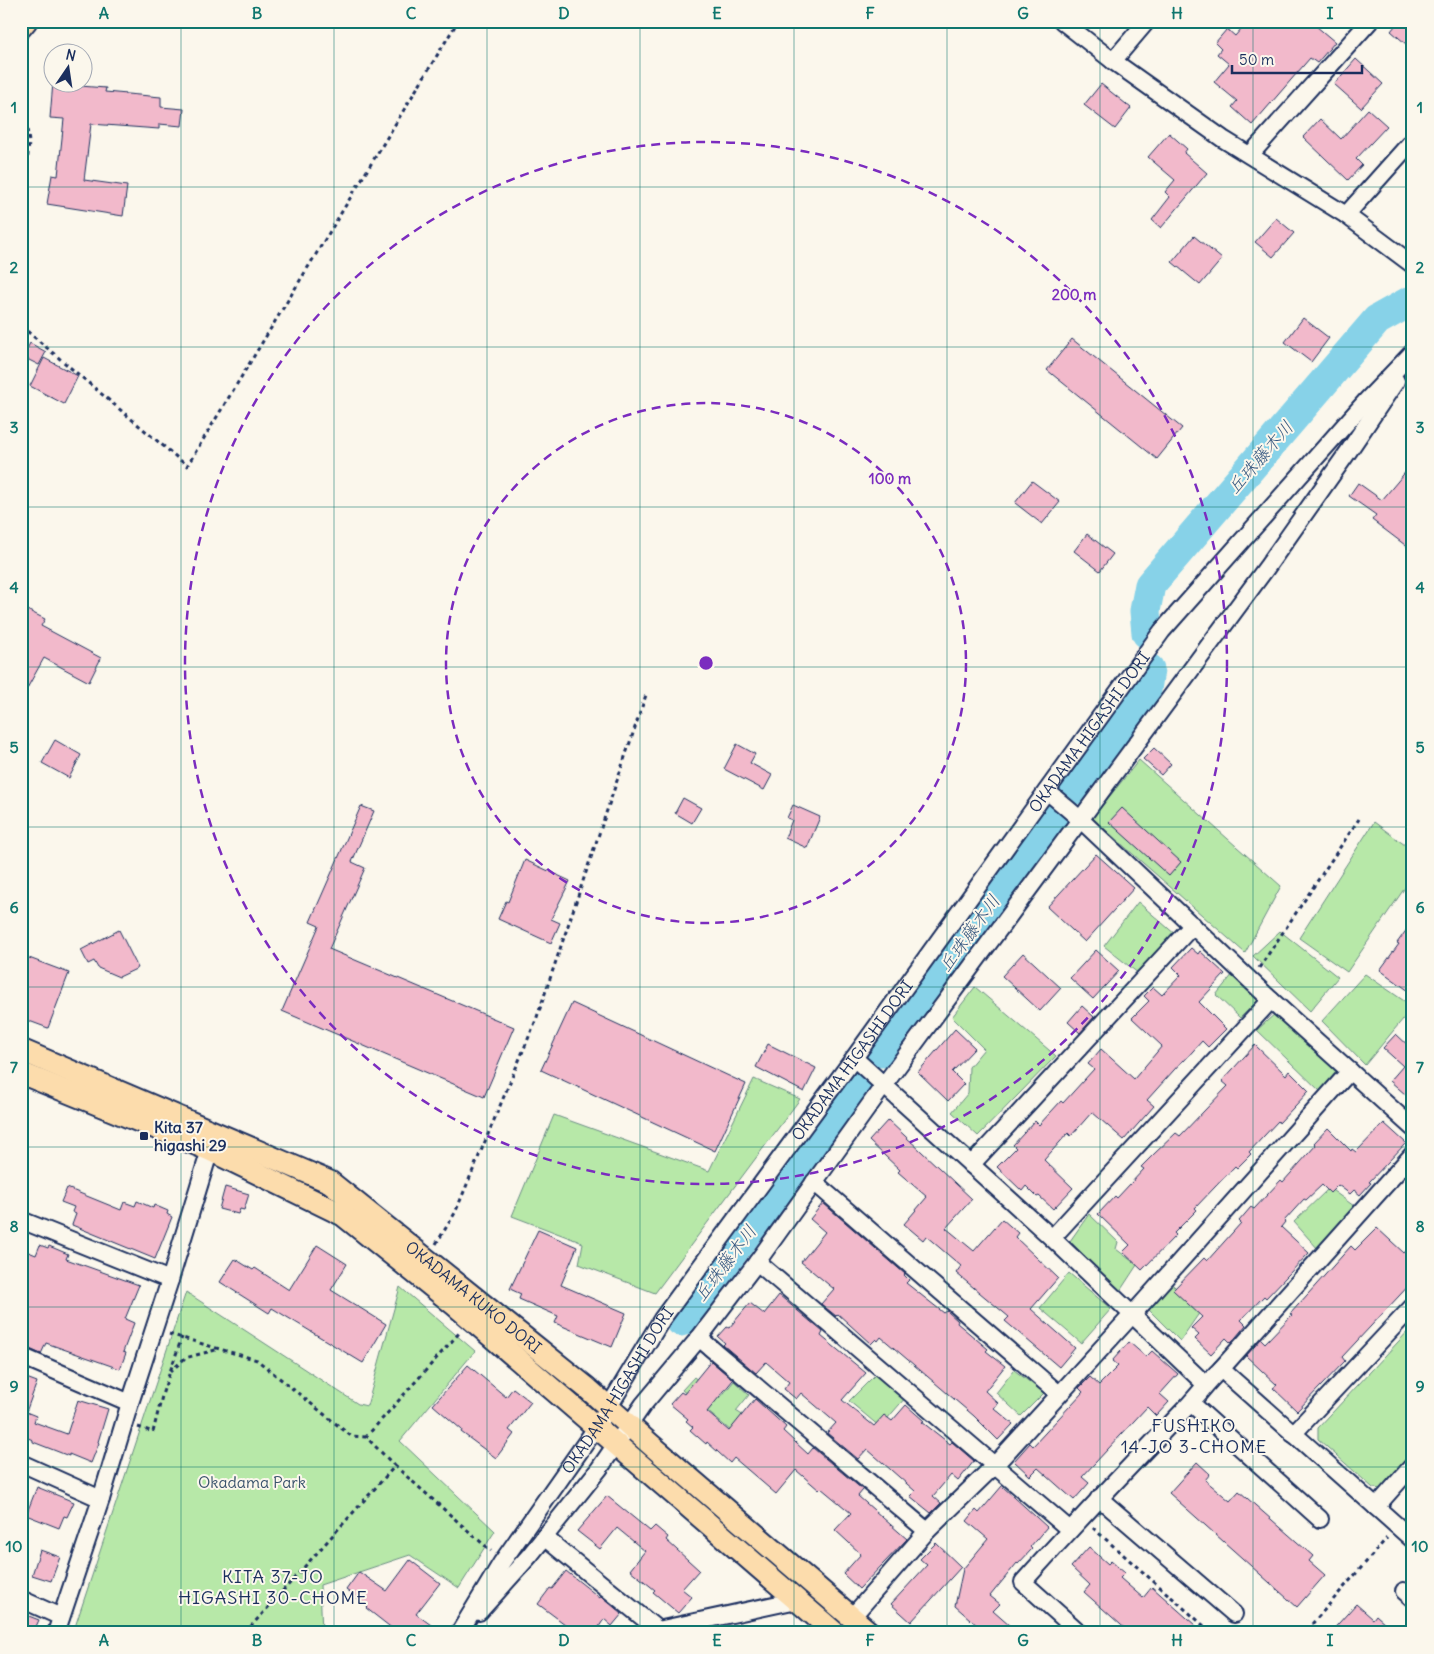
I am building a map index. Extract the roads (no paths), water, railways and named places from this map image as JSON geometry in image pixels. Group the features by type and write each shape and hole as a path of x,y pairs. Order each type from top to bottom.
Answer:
{"main road":[{"path":"21,28 26,21"},
{"name":"OKADAMA KUKO DORI","path":"21,1050 213,1141 343,1215 455,1305 836,1633"},
{"name":"OKADAMA KUKO DORI","path":"21,1074 330,1182 587,1388 870,1633"}],"street":[{"path":"1062,21 1113,61 1223,139 1346,215 1413,265"},
{"path":"1113,61 1147,21"},
{"path":"1250,155 1370,21"},
{"path":"1346,215 1413,140"},
{"name":"OKADAMA HIGASHI DORI","path":"460,1633 502,1562 596,1428 662,1319 854,1058 1130,674 1162,631 1367,400 1413,352"},
{"name":"OKADAMA HIGASHI DORI","path":"460,1633 544,1537 600,1469 643,1405 699,1338 757,1262 884,1085 1272,559 1413,356"},
{"path":"1047,791 1081,820 1271,1000 1413,1128"},
{"path":"971,1165 1193,925"},
{"path":"1052,1238 1271,1000"},
{"path":"854,1058 1052,1238 1205,1384"},
{"path":"852,1617 927,1531 994,1466 1132,1315 1350,1071"},
{"path":"21,1599 63,1626 130,1403 213,1141"},
{"path":"1080,1633 1023,1582 1191,1403 1205,1384 1413,1154"},
{"path":"814,1182 1059,1394"},
{"path":"21,1220 170,1280"},
{"path":"757,1262 1070,1530"},
{"path":"1293,1434 1413,1306"},
{"path":"699,1338 927,1531"},
{"path":"21,1356 130,1403"},
{"path":"1220,1369 1413,1540"},
{"path":"1191,1403 1320,1518"},
{"path":"21,1463 101,1499"},
{"path":"1376,1507 1413,1465"},
{"path":"1100,1498 1234,1614"},
{"path":"544,1537 653,1632 797,1600"}],"waterway":[{"name":"丘珠藤木川","path":"1147,633 1145,611 1150,585 1377,320 1409,302"},
{"name":"丘珠藤木川","path":"1075,789 1146,690 1149,669"},
{"name":"丘珠藤木川","path":"882,1052 1057,813"},
{"name":"丘珠藤木川","path":"681,1321 857,1085"}],"place":[{"name":"Kita 37 higashi 29","path":"144,1136"}],"district":[{"name":"FUSHIKO 14-JO 3-CHOME","path":"1194,1435"},
{"name":"KITA 37-JO HIGASHI 30-CHOME","path":"273,1586"}],"park label":[{"name":"Okadama Park","path":"252,1482"}]}
